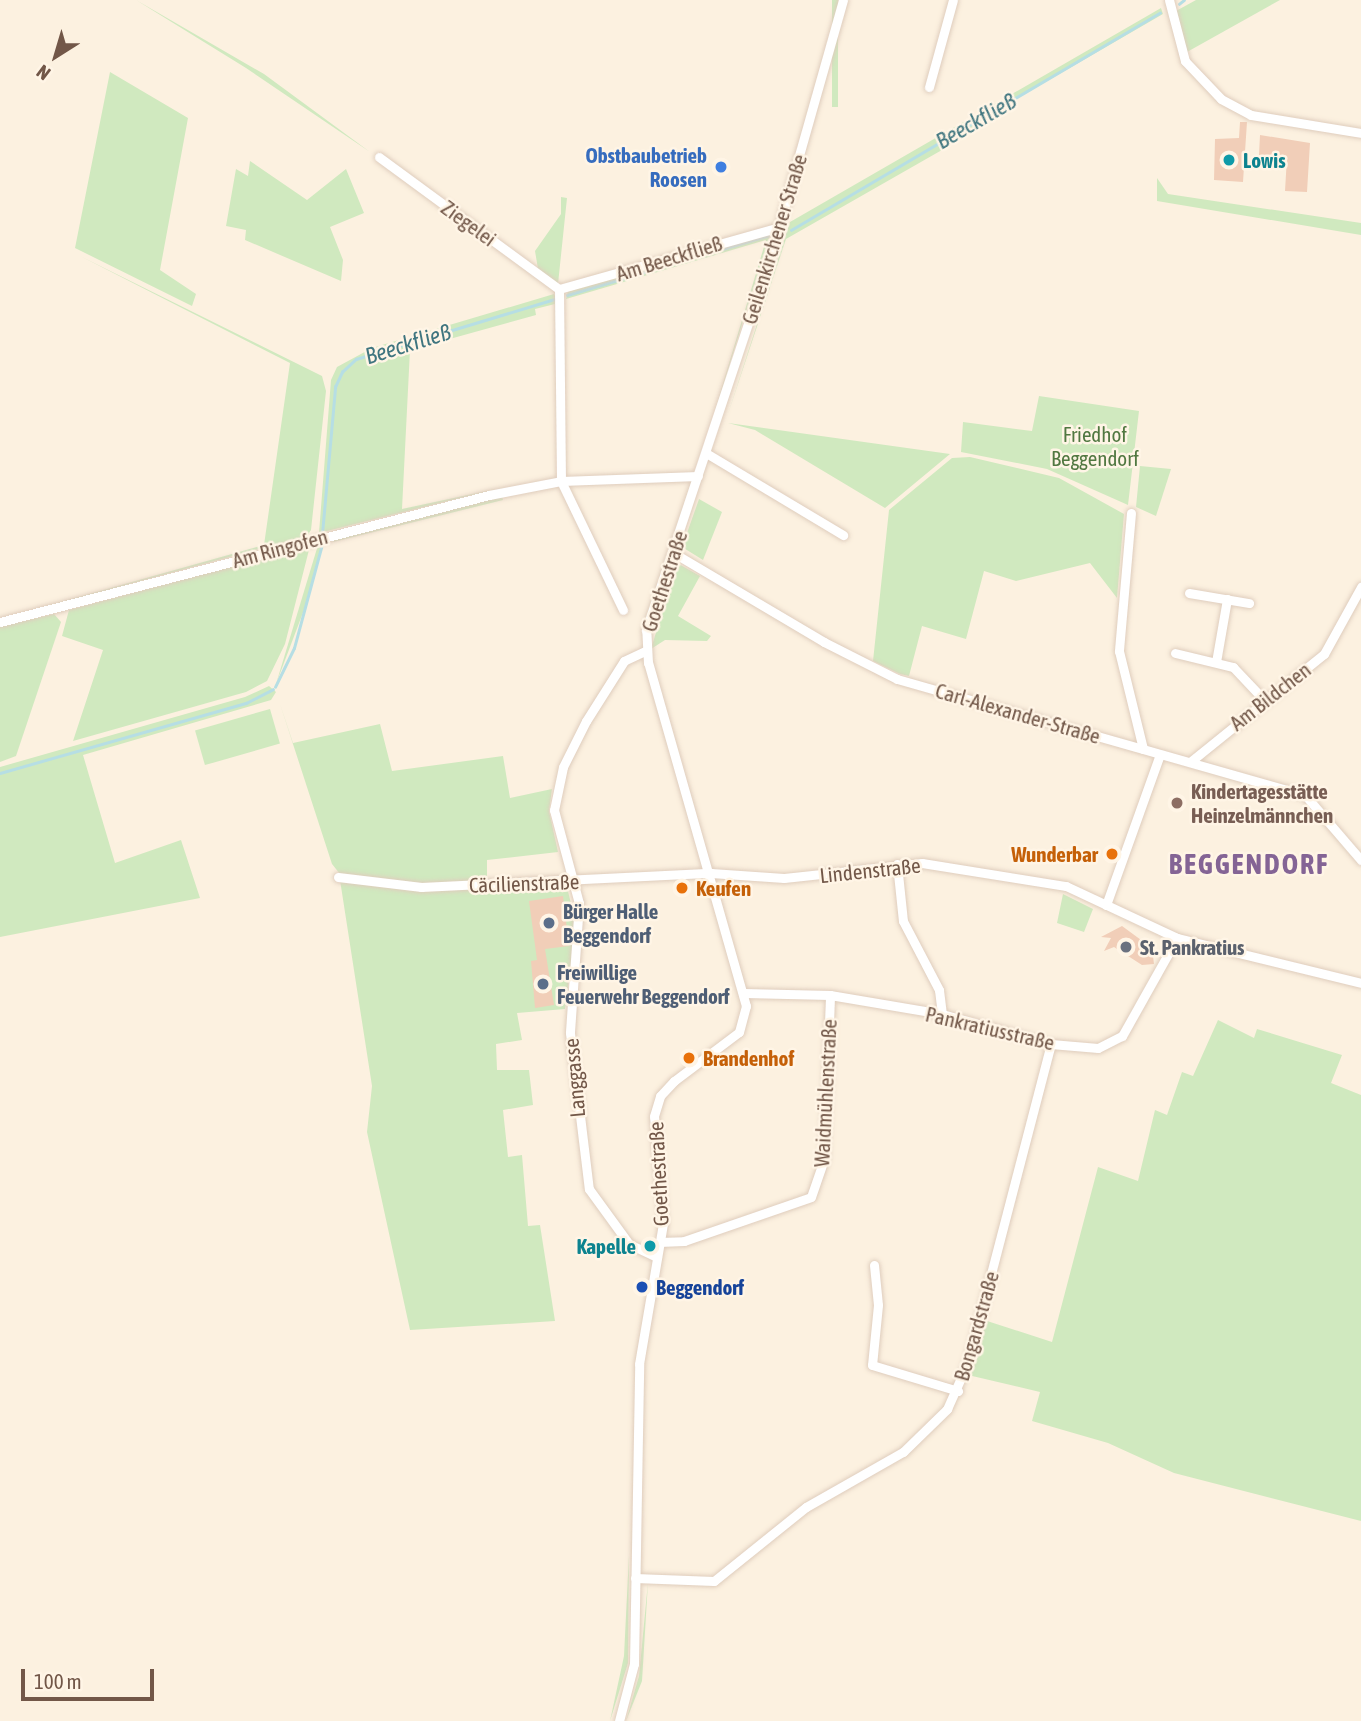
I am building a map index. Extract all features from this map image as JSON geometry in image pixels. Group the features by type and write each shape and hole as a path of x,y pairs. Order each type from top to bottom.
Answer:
{"street":[{"name":"Geilenkirchener Straße","path":"698,476 779,227 843,0"},
{"path":"929,87 953,0"},
{"path":"1169,0 1185,61 1221,99 1251,114 1361,133"},
{"name":"Ziegelei","path":"379,157 559,289"},
{"name":"Am Beeckfließ","path":"559,289 779,227"},
{"path":"559,289 561,481 623,610"},
{"path":"706,453 843,535"},
{"name":"Am Ringofen","path":"0,622 312,538 561,481 698,476"},
{"name":"Goethestraße","path":"619,1721 634,1664 639,1364 663,1223 653,1127 657,1103 674,1081 739,1032 744,993 645,650 646,630 698,476"},
{"path":"1131,513 1119,650 1143,749"},
{"name":"Carl-Alexander-Straße","path":"673,552 824,642 897,679 1305,795 1361,860"},
{"name":"Am Bildchen","path":"1190,762 1324,654 1361,587"},
{"path":"1189,593 1250,603"},
{"path":"1216,662 1227,599"},
{"name":"Langgasse","path":"645,650 634,652 615,673 563,767 554,810 573,881 580,944 570,1033 589,1189 629,1244 657,1257"},
{"path":"1175,653 1216,662 1241,673 1265,701"},
{"path":"1106,905 1160,754"},
{"path":"897,863 903,921 939,990 942,1014"},
{"name":"Lindenstraße","path":"711,873 819,876 897,863 1066,886 1177,939 1361,983"},
{"name":"Cäcilienstraße","path":"338,877 421,887 711,873"},
{"name":"Pankratiusstraße","path":"744,993 830,995 942,1014 1051,1044 1098,1048 1122,1036 1177,939"},
{"name":"Waidmühlenstraße","path":"659,1242 684,1241 811,1197 824,1160 830,995"},
{"name":"Bongardstraße","path":"635,1578 714,1581 806,1507 903,1452 958,1391 1051,1044"},
{"path":"874,1265 878,1305 872,1365 958,1391"}],"green space":[{"path":"136,0 264,74 370,152 246,68"},
{"path":"832,0 838,0 838,107 832,107"},
{"path":"1196,0 1280,0 1187,52 1176,11"},
{"path":"1161,8 1163,14 990,114 977,130 786,239 727,417 790,222"},
{"path":"110,72 188,118 160,270 196,294 192,306 75,248"},
{"path":"250,161 307,200 346,169 364,213 330,227 343,260 341,281 245,240 246,230 226,226 236,169 248,176"},
{"path":"1157,178 1168,194 1361,223 1361,235 1157,201"},
{"path":"561,197 567,198 558,284 538,269 535,251 561,214"},
{"path":"771,232 713,417 766,240 566,299 568,291"},
{"path":"80,256 322,376 326,391 311,530 307,536 0,619 264,545 290,363"},
{"path":"554,294 559,303 535,309 536,315 410,350 402,509 496,489 319,533 331,380 337,367 372,348"},
{"name":"Friedhof Beggendorf","path":"1039,396 1139,411 1128,505 1047,469 961,452 963,422 1032,431"},
{"path":"728,423 950,454 885,508 755,430"},
{"path":"970,457 1059,478 1124,514 1117,598 1090,563 1016,581 984,571 966,639 922,626 909,676 900,674 873,661 889,510 952,458"},
{"path":"1140,466 1171,469 1156,516 1136,507"},
{"path":"502,496 503,500 333,542 336,538"},
{"path":"699,499 722,512 703,560 682,547"},
{"path":"318,545 321,548 307,602 276,684"},
{"path":"310,546 285,644 267,681 246,692 73,741 103,650 62,636 69,610"},
{"path":"677,563 700,576 678,616 711,636 707,641 665,640 651,649"},
{"path":"54,614 61,622 16,756 0,762 0,627"},
{"path":"269,686 276,692 271,700 83,755 115,863 181,840 200,898 0,937 0,767 245,697"},
{"path":"279,701 293,743 380,724 392,771 503,756 510,798 552,789 549,811 558,852 487,860 487,881 422,884 340,874 332,864"},
{"path":"270,709 280,744 205,765 195,730"},
{"path":"340,880 567,887 576,924 565,1009 517,1013 522,1040 496,1044 497,1070 529,1070 533,1105 503,1110 508,1157 522,1155 528,1226 540,1225 555,1321 410,1330 367,1132 372,1086"},
{"path":"1063,894 1093,909 1084,932 1057,923"},
{"path":"1218,1020 1254,1038 1257,1029 1342,1055 1331,1083 1361,1095 1361,1521 1174,1473 1108,1443 1032,1421 1040,1392 968,1375 984,1320 1052,1342 1098,1167 1138,1181 1155,1110 1167,1115 1182,1072 1193,1076"},
{"path":"629,1555 628,1663 610,1721 624,1656"},
{"path":"648,1582 642,1681 626,1721 639,1676"}],"building":[{"name":"Lowis","path":"1240,122 1247,122 1243,182 1214,180 1215,139 1239,138"},
{"path":"1260,135 1310,143 1307,192 1285,191 1287,157 1259,155"},
{"name":"Bürger Halle Beggendorf","path":"563,896 569,946 545,949 554,1005 535,1008 531,961 537,960 529,901"},
{"name":"St. Pankratius","path":"1122,926 1152,948 1154,964 1142,965 1114,947 1104,951 1111,938 1101,937"}],"waterway":[{"name":"Beeckfließ","path":"1179,4 1184,0"},
{"name":"Beeckfließ","path":"791,230 1160,13"},
{"name":"Beeckfließ","path":"567,295 769,235"},
{"name":"Beeckfließ","path":"322,534 335,387 342,372 356,359 555,299"},
{"name":"Beeckfließ","path":"275,687 294,648 322,544"},
{"name":"Beeckfließ","path":"0,773 246,703 273,689"}],"place":[{"name":"Lowis","path":"1229,160"},
{"name":"Obstbaubetrieb Roosen","path":"721,167"},
{"name":"Kindertagesstätte Heinzelmännchen","path":"1177,803"},
{"name":"Wunderbar","path":"1112,854"},
{"name":"Keufen","path":"682,888"},
{"name":"Bürger Halle Beggendorf","path":"549,923"},
{"name":"St. Pankratius","path":"1126,947"},
{"name":"Freiwillige Feuerwehr Beggendorf","path":"543,984"},
{"name":"Brandenhof","path":"689,1058"},
{"name":"Kapelle","path":"650,1246"},
{"name":"Beggendorf","path":"642,1287"}],"district":[{"name":"BEGGENDORF","path":"1249,864"}]}
